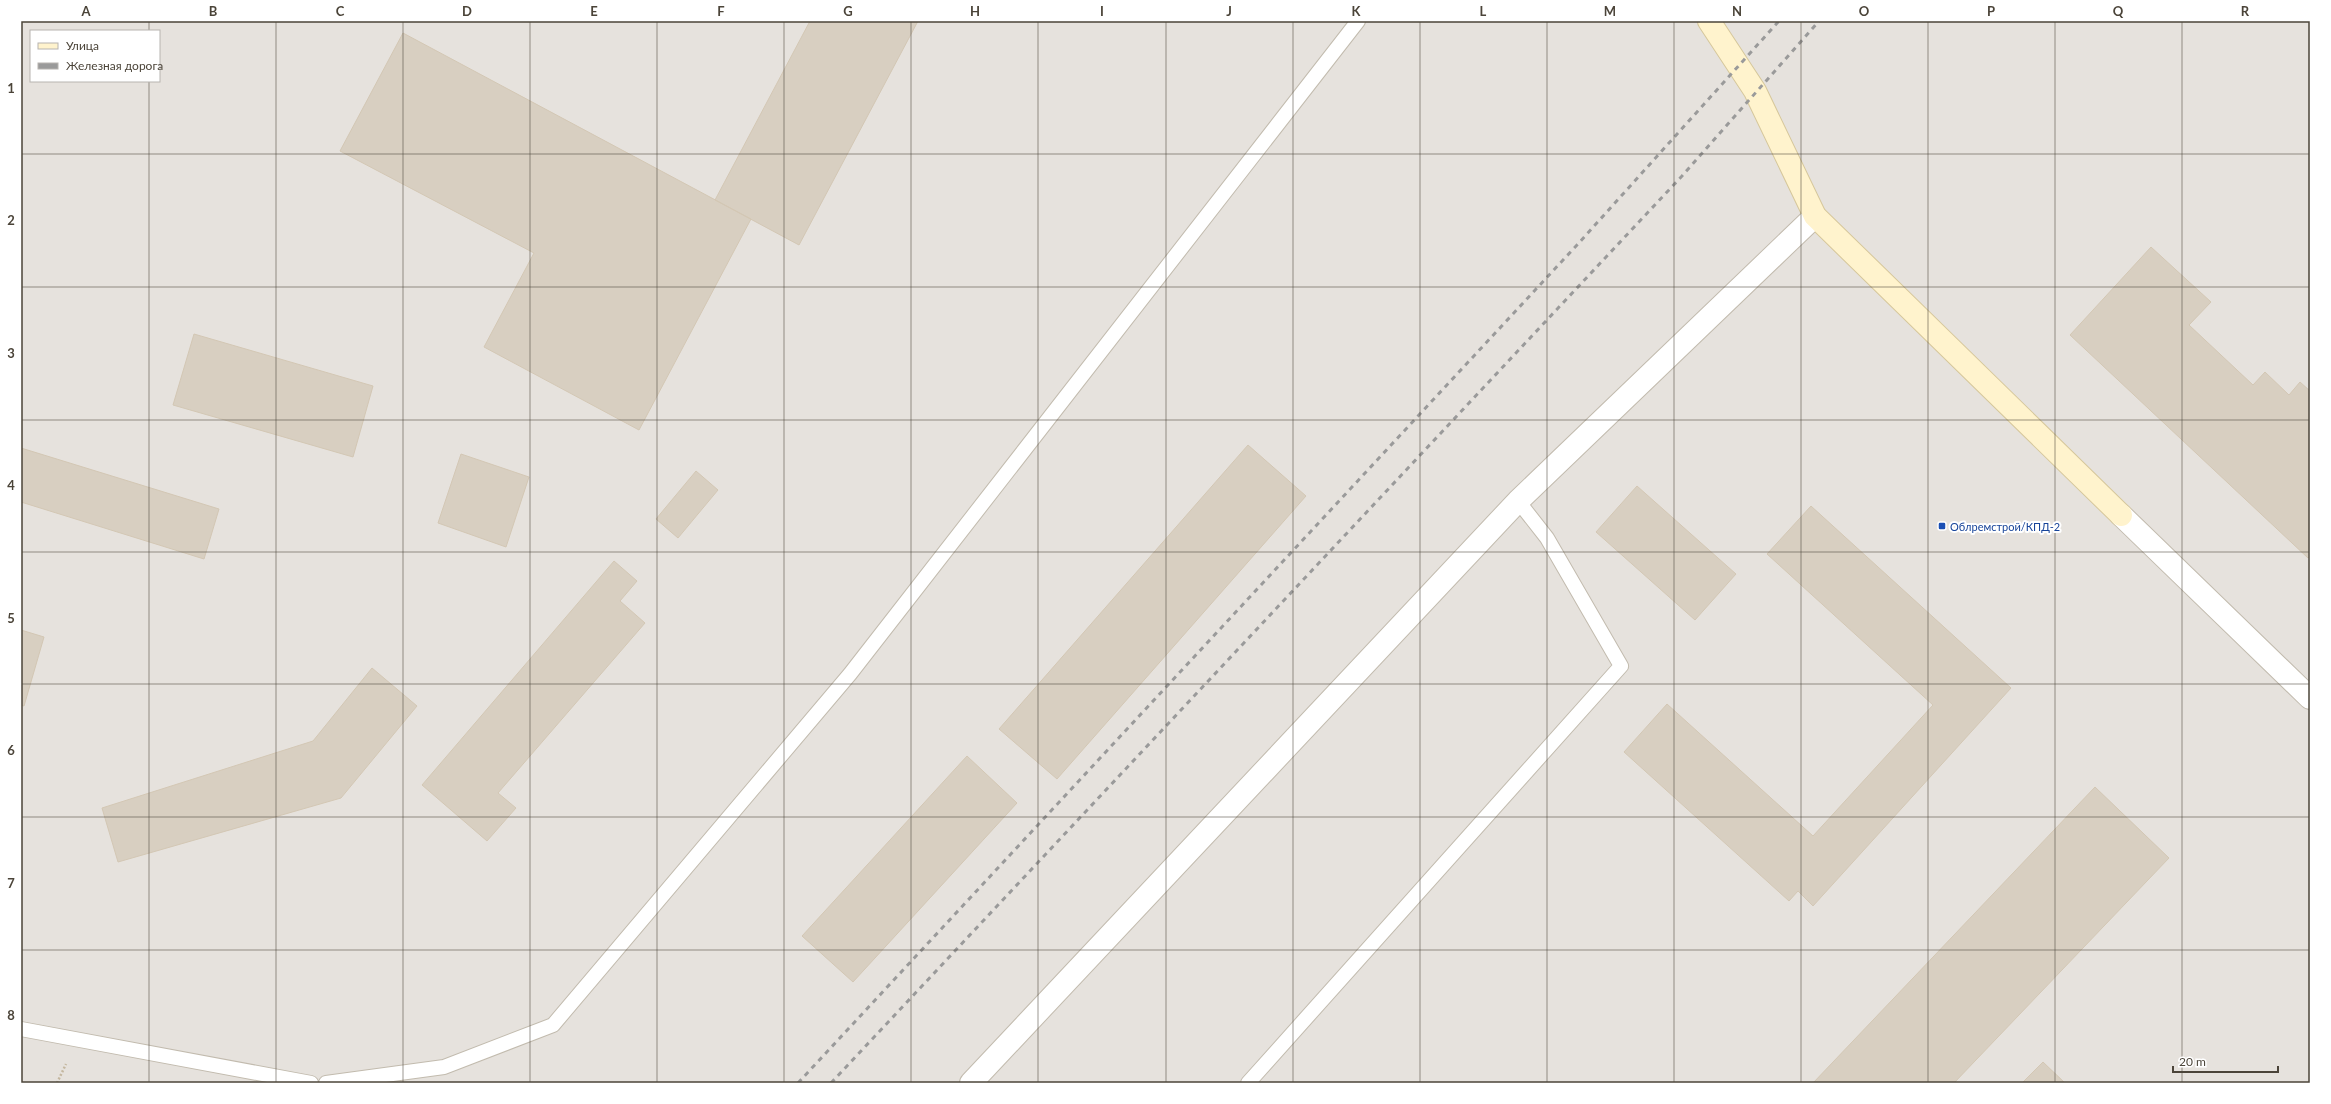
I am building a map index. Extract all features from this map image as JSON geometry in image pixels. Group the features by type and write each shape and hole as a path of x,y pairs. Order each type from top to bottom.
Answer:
{"street":[{"path":"1709,21 1755,91 1815,216 2310,698"},
{"path":"972,1083 1518,501 1815,216"}],"lane":[{"path":"326,1083 444,1067 553,1025 850,674 1358,21"},
{"path":"1248,1083 1621,666 1547,538 1518,501"},
{"path":"21,1029 311,1083"}],"shaded area":[{"path":"21,21 2310,21 2310,1083 21,1083"}],"building":[{"path":"810,21 918,21 799,245 715,200"},
{"path":"403,33 751,219 639,430 484,347 534,253 340,151"},
{"path":"2151,247 2211,302 2189,325 2253,385 2265,372 2289,395 2300,382 2310,391 2310,556 2308,558 2070,335"},
{"path":"194,334 373,386 353,457 173,405"},
{"path":"1248,445 1306,496 1057,779 999,729"},
{"path":"21,448 219,509 204,559 21,502"},
{"path":"461,454 529,477 506,547 438,523"},
{"path":"696,471 718,490 678,538 656,519"},
{"path":"1637,486 1736,574 1695,620 1596,532"},
{"path":"1811,506 2011,688 1813,906 1798,891 1789,901 1624,752 1667,704 1813,836 1933,705 1767,554"},
{"path":"614,561 637,581 620,601 645,623 498,793 516,808 487,841 422,785"},
{"path":"21,630 44,637 24,706 21,705"},
{"path":"372,668 417,706 341,798 118,862 102,808 313,741"},
{"path":"967,756 1017,803 853,982 802,936"},
{"path":"2095,787 2169,858 1954,1083 1813,1083"},
{"path":"2043,1062 2065,1083 2022,1083"}],"railway":[{"path":"798,1083 1577,245 1779,21"},
{"path":"831,1083 1682,176 1819,21"}],"place":[{"name":"Облремстрой/КПД-2","path":"1942,526"}]}
